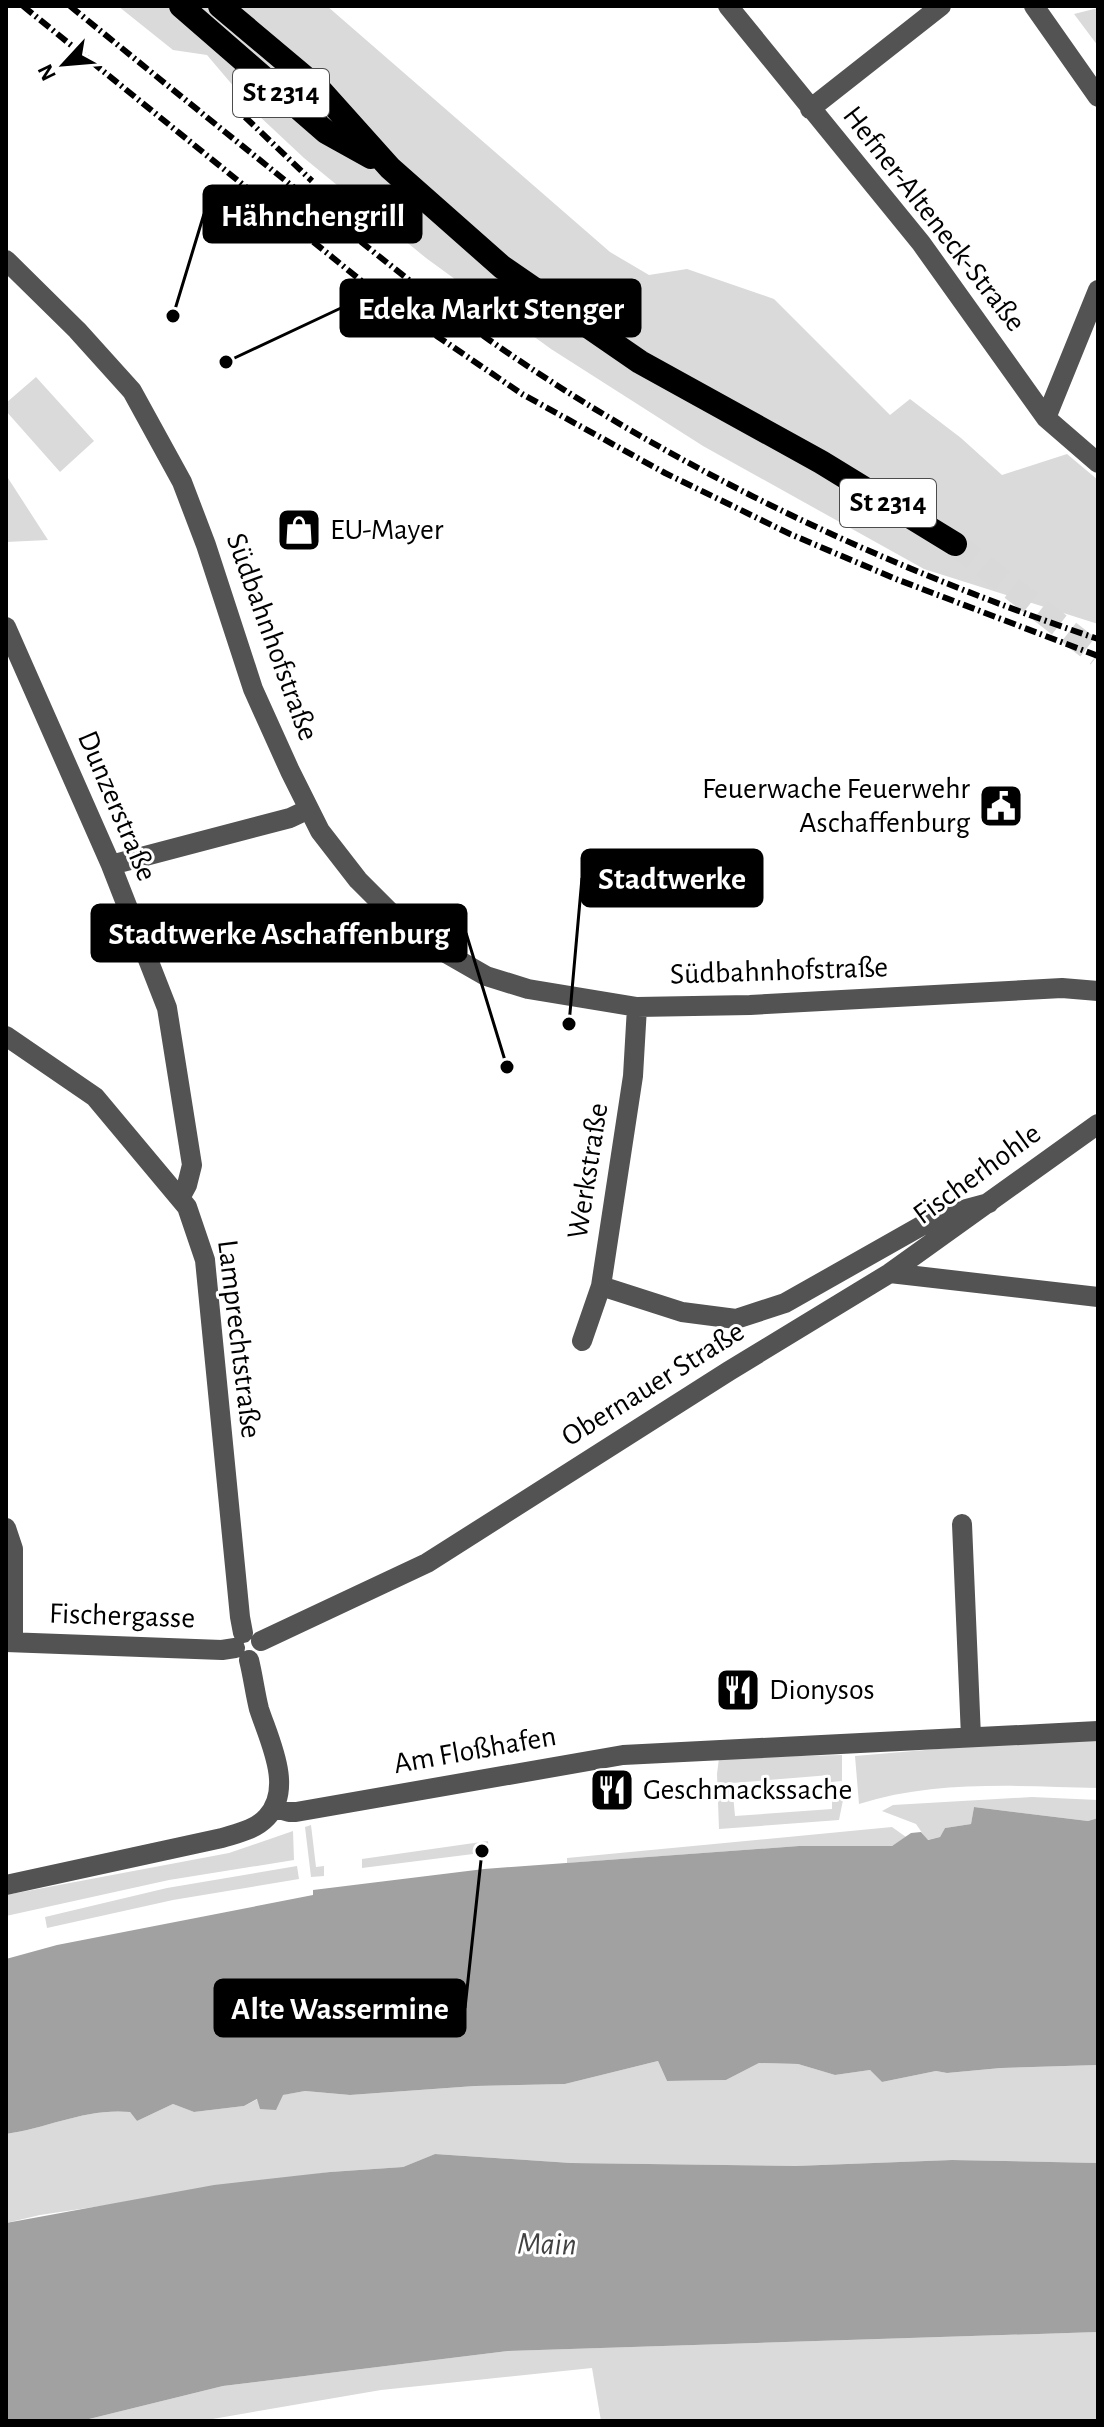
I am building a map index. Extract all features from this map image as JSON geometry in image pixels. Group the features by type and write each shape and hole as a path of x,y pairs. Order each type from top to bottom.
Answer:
{"highway":[{"name":"St 2314","path":"181,6 326,132 390,168"},
{"name":"St 2314","path":"220,6 321,91 390,168 502,267 640,362 821,462 955,544"}],"street":[{"name":"Hefner-Alteneck-Straße","path":"728,6 921,243 1046,418 1098,463"},
{"path":"810,109 941,6"},
{"path":"1037,7 1098,97"},
{"name":"Südbahnhofstraße","path":"6,260 77,330 132,391 182,482 253,689 320,831 358,880 411,933 486,976 528,989 637,1007 750,1005 1062,988 1098,991"},
{"path":"1046,418 1098,290"},
{"name":"Dunzerstraße","path":"6,627 111,865 167,1008 192,1165 180,1198"},
{"path":"111,865 290,818 309,809"},
{"name":"Werkstraße","path":"582,1341 601,1286 633,1076 637,1007"},
{"name":"Lamprechtstraße","path":"6,1036 95,1097 187,1207 205,1260 238,1602 258,1705 279,1775 275,1808"},
{"name":"Fischerhohle","path":"890,1273 1098,1124"},
{"name":"Obernauer Straße","path":"601,1286 682,1312 736,1319 785,1303 937,1217 989,1203"},
{"path":"890,1273 1098,1297"},
{"name":"Obernauer Straße","path":"247,1646 427,1563 729,1371 890,1273"},
{"path":"962,1524 971,1737"},
{"path":"6,1528 13,1549 10,1642"},
{"name":"Fischergasse","path":"10,1642 222,1650 247,1646"},
{"name":"Am Floßhafen","path":"275,1808 296,1812 623,1755 1098,1731"},
{"path":"6,1885 222,1838 258,1825 275,1808"}],"shaded area":[{"path":"118,6 327,6 610,252 649,275 687,269 774,299 890,415 910,399 961,438 1002,475 1067,454 1098,480 1098,624 924,569 703,446 551,349 426,258 304,158 257,114 207,55 173,50"},
{"path":"1098,8 1098,46 1074,14"},
{"path":"36,377 94,441 60,472 6,411 6,403"},
{"path":"6,475 48,540 6,542"},
{"path":"1098,1739 1098,1788 947,1788 888,1796 859,1804 855,1756"},
{"path":"842,1755 842,1781 831,1782 830,1775 732,1783 735,1816 832,1809 832,1795 844,1795 839,1820 719,1829 719,1758"},
{"path":"1032,1797 1098,1800 1098,1818 1088,1821 974,1807 971,1824 945,1828 940,1837 927,1840 916,1824 882,1811 893,1805"},
{"path":"311,1825 316,1867 324,1866 324,1876 311,1877 305,1827"},
{"path":"892,1827 906,1837 892,1846 799,1846 567,1863 567,1858"},
{"path":"293,1831 294,1860 169,1880 6,1916 6,1895 229,1853"},
{"path":"488,1841 489,1852 362,1868 362,1859"},
{"path":"297,1866 299,1879 173,1900 47,1928 45,1917 167,1888"},
{"path":"658,2061 667,2081 726,2080 759,2063 798,2064 835,2075 870,2070 882,2082 936,2071 947,2073 1098,2065 1098,2163 952,2160 795,2166 571,2163 435,2154 403,2167 330,2172 40,2215 6,2223 6,2134 98,2113 130,2112 137,2121 173,2104 194,2112 244,2106 258,2099 305,2091 350,2095 475,2086 565,2084"},
{"path":"1098,2332 1098,2421 601,2421 592,2368 381,2390 201,2421 81,2421 223,2386 508,2351"}],"water":[{"path":"974,1807 1088,1821 1098,1818 1098,2065 947,2073 936,2071 882,2082 870,2070 835,2075 798,2064 759,2063 726,2080 667,2081 658,2061 565,2084 475,2086 350,2095 305,2091 283,2095 276,2110 260,2109 257,2099 244,2106 194,2112 173,2104 137,2121 130,2112 98,2113 6,2134 6,1959 57,1945 313,1895 313,1890 484,1869 799,1846 892,1846 911,1833 921,1832 928,1840 940,1837 945,1828 971,1824"},
{"name":"Main","path":"435,2154 571,2163 795,2166 952,2160 1098,2163 1098,2332 508,2351 223,2386 81,2421 6,2421 6,2223 214,2185 403,2167"}],"tunnel":[{"path":"955,544 1098,655"}],"railway":[{"path":"23,6 364,283 522,394 665,473 790,534 896,579 1098,656"},
{"path":"70,6 410,281 485,337 580,400 650,441 795,517 944,582 1098,639"},
{"path":"245,117 312,181"}],"place":[{"name":"Hähnchengrill","path":"173,316"},
{"name":"Edeka Markt Stenger","path":"226,362"},
{"name":"EU-Mayer","path":"299,530"},
{"name":"Feuerwache Feuerwehr Aschaffenburg","path":"1001,806"},
{"name":"Stadtwerke","path":"569,1024"},
{"name":"Stadtwerke Aschaffenburg","path":"507,1067"},
{"name":"Dionysos","path":"738,1690"},
{"name":"Geschmackssache","path":"612,1790"},
{"name":"Alte Wassermine","path":"482,1851"}]}
